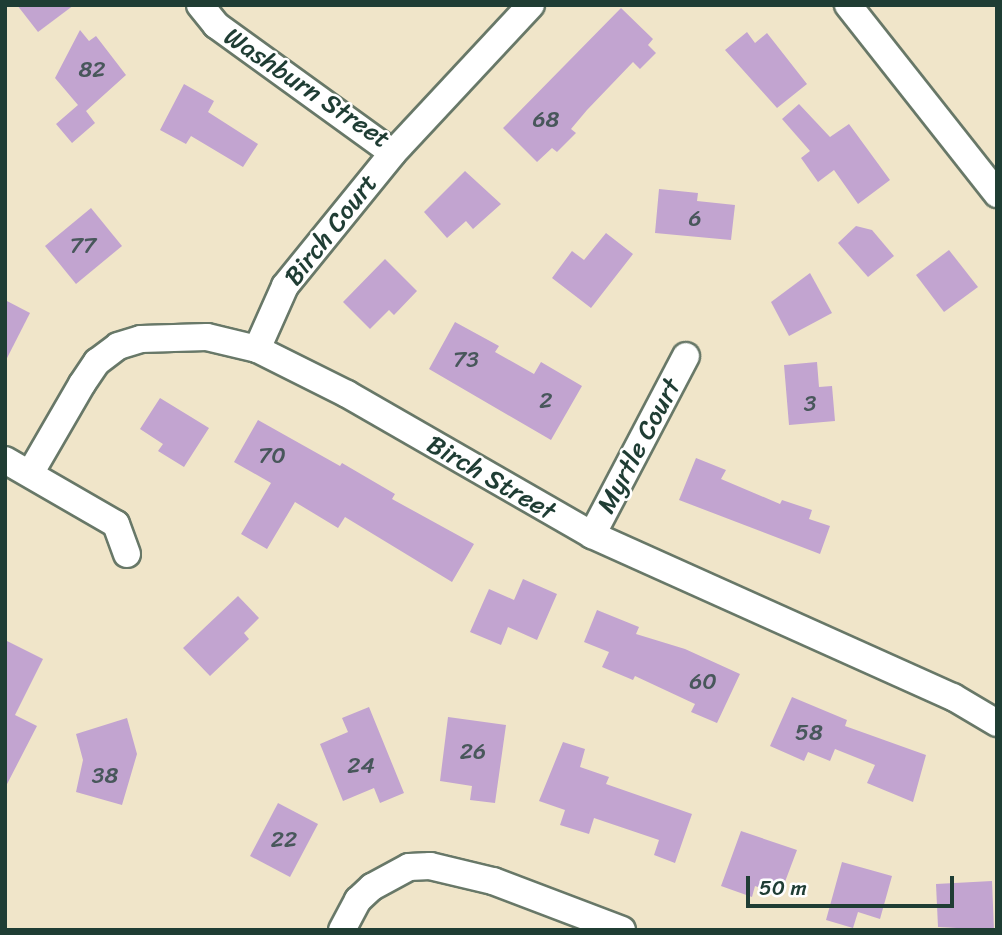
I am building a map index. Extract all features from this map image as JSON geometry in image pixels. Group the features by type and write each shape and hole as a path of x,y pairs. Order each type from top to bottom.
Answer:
{"street":[{"name":"Washburn Street","path":"200,5 216,25 393,153 531,5"},
{"path":"848,5 997,194"},
{"name":"Birch Court","path":"257,349 285,286 393,153"},
{"name":"Birch Street","path":"31,472 97,362 118,346 141,339 207,337 257,349 346,394 592,535 953,697 997,723"},
{"name":"Myrtle Court","path":"592,535 686,356"},
{"path":"5,460 31,472 116,524 127,554"},
{"path":"342,930 358,900 372,887 409,867 430,866 492,881 622,930"}],"building":[{"path":"17,5 74,5 38,32"},
{"path":"621,8 653,39 648,45 656,53 640,69 633,62 571,129 576,133 557,152 552,148 537,162 503,128"},
{"path":"80,30 89,41 96,36 126,75 86,111 95,123 72,143 56,124 78,105 55,78"},
{"path":"747,32 755,43 767,33 807,84 777,108 725,50"},
{"path":"184,84 214,101 208,112 258,144 243,167 191,136 186,144 160,130"},
{"path":"799,104 830,137 849,124 890,180 858,204 834,170 818,182 801,158 810,151 782,119"},
{"path":"465,171 501,204 473,229 466,221 447,238 424,212"},
{"path":"659,189 698,193 697,201 735,205 731,240 655,233"},
{"path":"91,208 122,246 76,284 45,246"},
{"path":"856,226 872,230 894,256 868,277 838,243"},
{"path":"606,233 633,254 591,308 552,278 572,251 584,260"},
{"path":"949,250 978,287 944,312 916,275"},
{"path":"385,259 417,291 394,315 389,310 370,329 343,302"},
{"path":"810,273 832,313 789,336 771,302"},
{"path":"5,300 30,313 5,362"},
{"path":"455,322 499,346 495,352 534,374 541,362 582,386 551,440 429,369"},
{"path":"817,362 819,387 832,386 835,421 789,425 784,365"},
{"path":"160,398 209,428 184,467 158,451 163,444 140,429"},
{"path":"258,420 340,466 342,463 395,494 392,499 474,544 452,582 345,517 338,528 295,502 267,549 241,534 271,483 234,462"},
{"path":"696,458 726,470 721,479 780,504 782,500 812,510 809,519 830,526 820,554 679,500"},
{"path":"523,579 557,594 537,640 508,627 501,645 470,632 489,589 514,600"},
{"path":"238,596 259,618 244,633 249,639 210,676 183,648"},
{"path":"597,610 639,627 636,634 685,649 740,674 717,723 691,712 695,704 635,676 633,680 602,667 609,652 584,642"},
{"path":"5,640 43,659 15,715 37,726 5,788"},
{"path":"792,697 847,720 845,726 926,755 913,802 867,783 875,765 835,749 830,761 808,752 804,761 770,746"},
{"path":"369,707 404,793 380,803 374,788 343,801 320,744 348,732 342,718"},
{"path":"448,717 506,725 495,803 470,800 472,786 440,781"},
{"path":"127,718 137,754 122,805 76,792 83,760 76,734"},
{"path":"563,742 585,749 580,767 609,777 606,784 692,814 675,863 654,855 659,840 594,818 589,834 560,825 565,810 539,801"},
{"path":"278,803 318,824 290,877 250,856"},
{"path":"741,831 797,850 780,895 755,886 752,897 721,886"},
{"path":"842,862 892,876 880,919 858,912 853,928 826,920"},
{"path":"992,881 994,930 938,927 936,884"}]}
